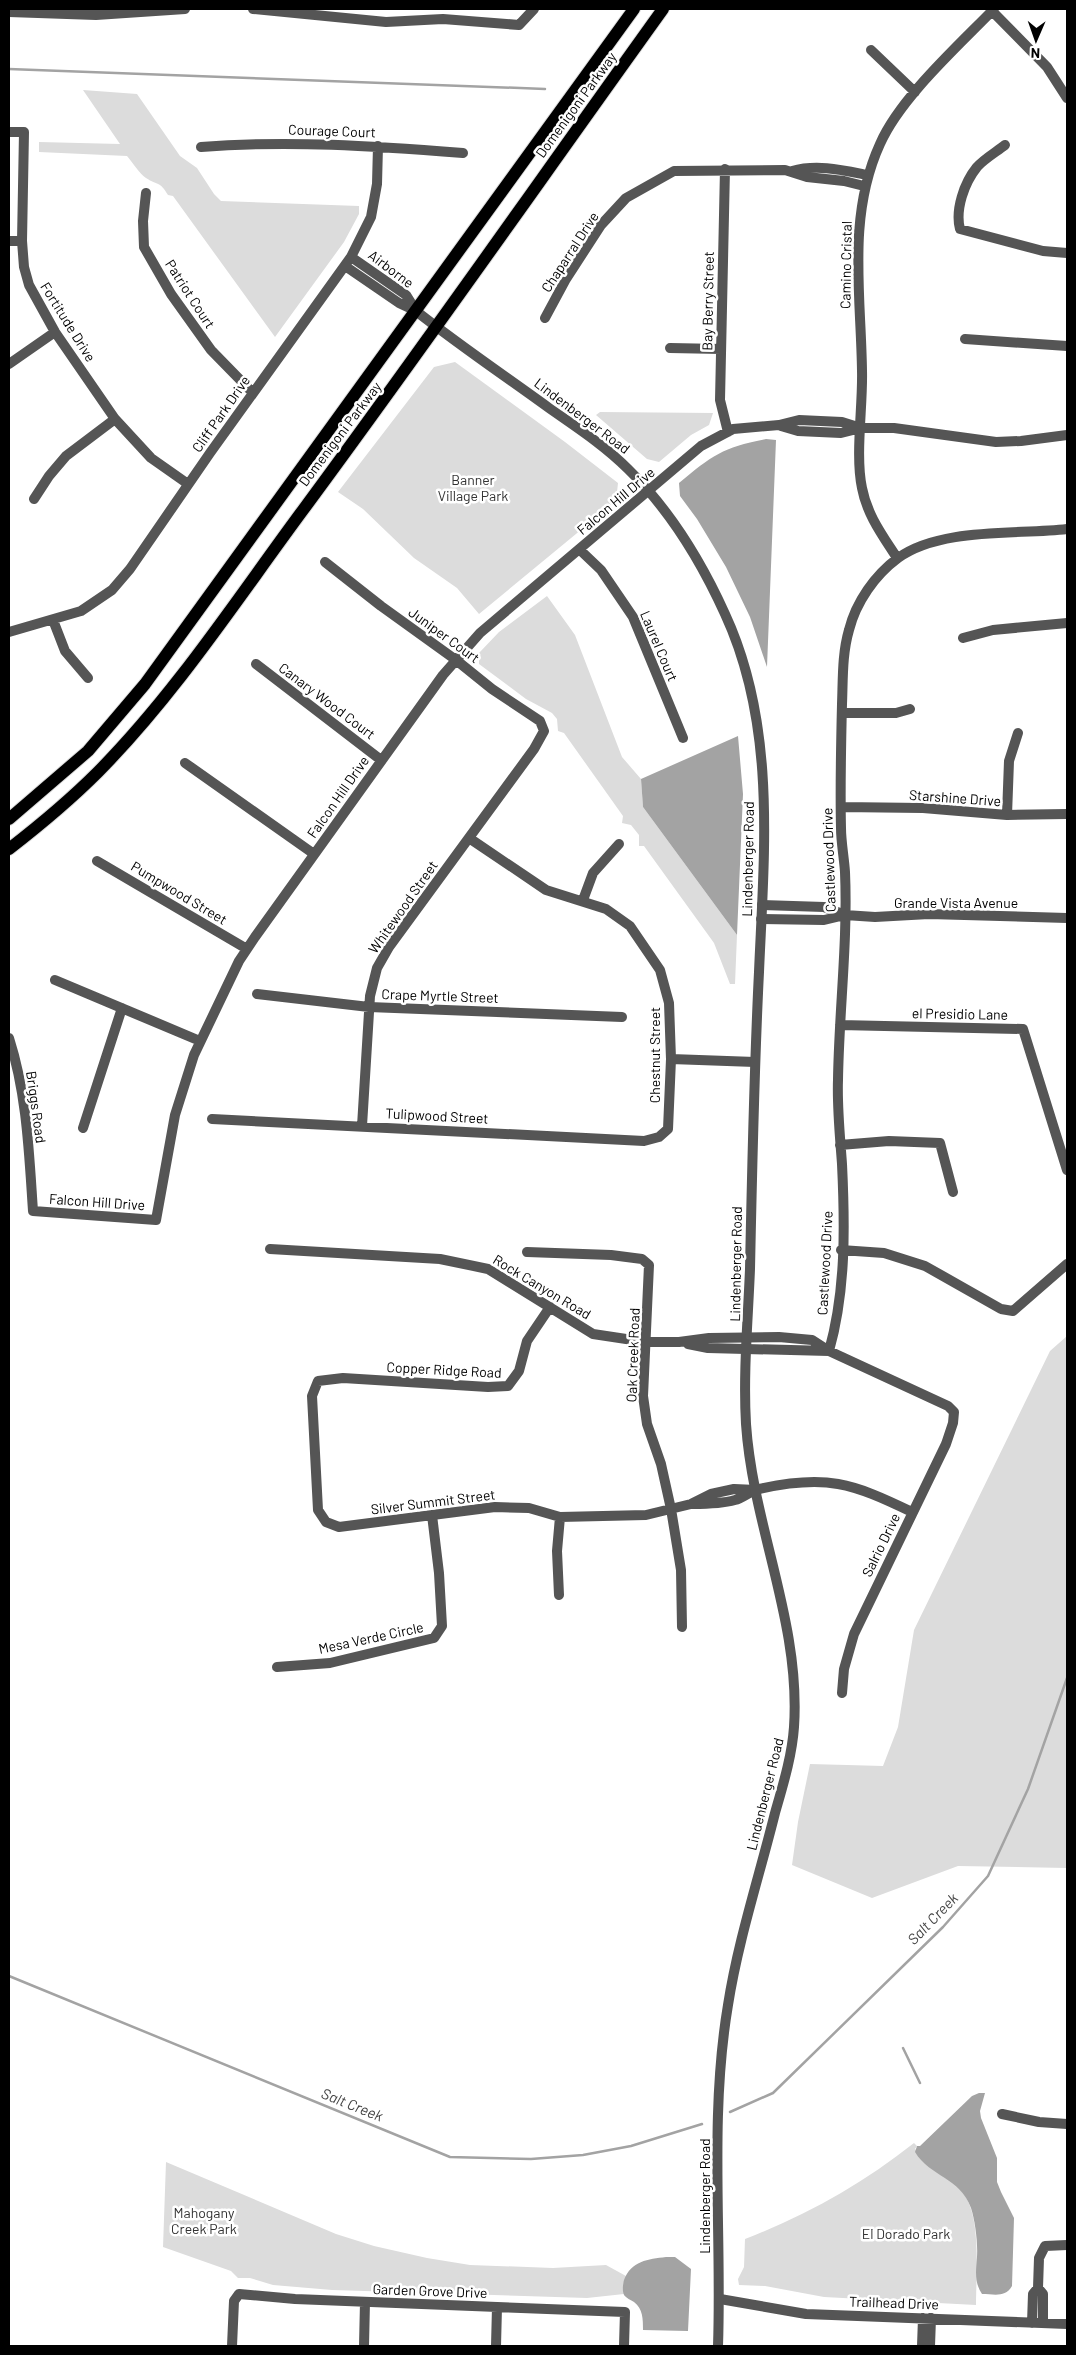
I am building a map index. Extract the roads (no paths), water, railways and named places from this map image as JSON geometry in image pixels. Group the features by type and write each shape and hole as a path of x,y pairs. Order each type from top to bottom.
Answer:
{"main road":[{"name":"Domenigoni Parkway","path":"9,819 88,751 145,684 634,9"},
{"name":"Domenigoni Parkway","path":"9,849 81,789 121,748 160,703 437,327 663,9"}],"street":[{"path":"9,11 96,14 186,9"},
{"path":"254,9 386,22 443,19 519,25 534,9"},
{"path":"993,10 1047,67 1067,98"},
{"name":"Camino Cristal","path":"897,558 872,519 866,506 860,476 862,370 858,288 859,227 864,186 888,128 915,92 993,10"},
{"path":"871,50 915,92"},
{"name":"Fortitude Drive","path":"9,132 24,132 22,241 24,267 29,286 55,332 116,419 151,458 188,484"},
{"name":"Courage Court","path":"201,147 256,143 378,146 463,153"},
{"name":"Cliff Park Drive","path":"9,632 81,611 112,590 130,570 188,484 348,262 371,217 377,184 378,146"},
{"path":"1004,146 977,167 958,209 957,218 960,229 1043,251 1067,253"},
{"name":"Chaparral Drive","path":"545,318 566,279 601,225 626,198 674,171 725,169 792,171 817,167 867,175"},
{"name":"Bay Berry Street","path":"725,169 720,400 728,432"},
{"name":"Chaparral Drive","path":"792,171 807,178 844,181 864,186"},
{"name":"Patriot Court","path":"146,193 142,220 144,247 171,294 211,350 253,393"},
{"path":"9,241 22,241"},
{"name":"Airborne","path":"348,262 400,303 416,311"},
{"name":"Lindenberger Road","path":"416,311 604,447 649,491 686,542 709,580 729,622 745,669 759,733 763,779 762,905 755,1062 746,1424 756,1490 790,1641 794,1676 794,1719 790,1758 741,1946 728,2006 718,2104 720,2299 718,2346"},
{"path":"9,364 55,332"},
{"path":"965,339 1067,346"},
{"path":"670,348 721,349"},
{"path":"34,499 49,476 66,456 116,419"},
{"name":"Falcon Hill Drive","path":"33,1211 156,1220 175,1115 194,1055 247,949 381,760 456,660 480,633 701,446 733,429 779,425 798,431 841,433 861,428 932,432 973,440 996,442 1067,435"},
{"name":"Castlewood Drive","path":"828,1351 839,1306 842,1250 837,1082 845,915 841,807 842,713 845,650 851,622 868,588 897,558 932,542 1067,529"},
{"name":"Laurel Court","path":"580,550 601,570 633,617 683,738"},
{"name":"Juniper Court","path":"325,562 492,689 540,721 544,731"},
{"path":"53,620 65,651 88,678"},
{"path":"963,638 993,630 1067,622"},
{"name":"Canary Wood Court","path":"256,664 381,760"},
{"path":"842,713 896,713 910,710"},
{"name":"Whitewood Street","path":"362,1126 369,1007 377,968 389,947 534,749 544,731"},
{"path":"1006,815 1009,761 1018,733"},
{"path":"185,763 314,854"},
{"name":"Starshine Drive","path":"841,807 923,808 1006,815 1067,814"},
{"name":"Chestnut Street","path":"469,838 546,890 583,900 606,909 630,926 660,970 669,1003 671,1059 668,1129 659,1136"},
{"path":"583,900 593,873 619,844"},
{"name":"Pumpwood Street","path":"97,860 247,949"},
{"name":"Grande Vista Avenue","path":"762,905 824,907 845,915 875,917 957,914 1067,918"},
{"name":"Grande Vista Avenue","path":"761,919 824,920 845,915"},
{"path":"54,980 200,1041"},
{"name":"Crape Myrtle Street","path":"257,994 369,1007 622,1017"},
{"path":"83,1128 122,1008"},
{"name":"el Presidio Lane","path":"840,1026 1023,1029 1067,1170"},
{"name":"Briggs Road","path":"9,1038 18,1070 25,1110 33,1211"},
{"path":"671,1059 755,1062"},
{"name":"Tulipwood Street","path":"212,1119 644,1141 659,1136"},
{"path":"840,1144 889,1140 940,1143 954,1192"},
{"name":"Rock Canyon Road","path":"270,1249 440,1259 488,1269 593,1334 646,1342 679,1342 748,1336 812,1340 828,1351 948,1406 954,1412"},
{"path":"842,1250 884,1253 925,1266 1001,1308 1012,1311 1067,1264"},
{"name":"Oak Creek Road","path":"527,1252 612,1255 642,1259 649,1265 643,1396 647,1424 661,1464 671,1509 681,1570 682,1627"},
{"name":"Copper Ridge Road","path":"326,1522 318,1510 312,1396 318,1381 343,1378 488,1387 508,1386 519,1371 527,1341 550,1307"},
{"name":"Rock Canyon Road","path":"679,1342 708,1348 828,1351"},
{"name":"Salrio Drive","path":"842,1693 844,1669 854,1634 946,1444 953,1423 954,1412"},
{"name":"Silver Summit Street","path":"326,1522 339,1527 495,1507 530,1508 560,1517 646,1515 692,1504 711,1494 734,1489 756,1490 808,1481 843,1483 868,1491 912,1512"},
{"name":"Mesa Verde Circle","path":"277,1667 330,1663 434,1638 442,1626 439,1573 432,1514"},
{"path":"559,1595 557,1551 560,1517"},
{"path":"1002,2114 1039,2122 1067,2124"},
{"path":"1038,2323 1034,2294 1038,2288 1039,2258 1045,2246 1067,2245"},
{"name":"Garden Grove Drive","path":"232,2346 235,2298 239,2294 295,2300 625,2312 624,2346"},
{"name":"Trailhead Drive","path":"720,2299 806,2314 1067,2324"},
{"path":"364,2346 365,2302"},
{"path":"496,2346 497,2307"},
{"path":"922,2346 927,2318"},
{"path":"927,2318 930,2346"}],"waterway":[{"path":"9,69 545,89"},
{"name":"Salt Creek","path":"730,2112 773,2093 943,1927 988,1876 1028,1789 1067,1678"},
{"name":"Salt Creek","path":"9,1976 450,2157 531,2159 583,2155 631,2146 702,2124"},
{"path":"903,2048 920,2083"}],"park label":[{"name":"Banner Village Park","path":"473,488"},
{"name":"Mahogany Creek Park","path":"204,2222"},
{"name":"El Dorado Park","path":"906,2234"}]}
